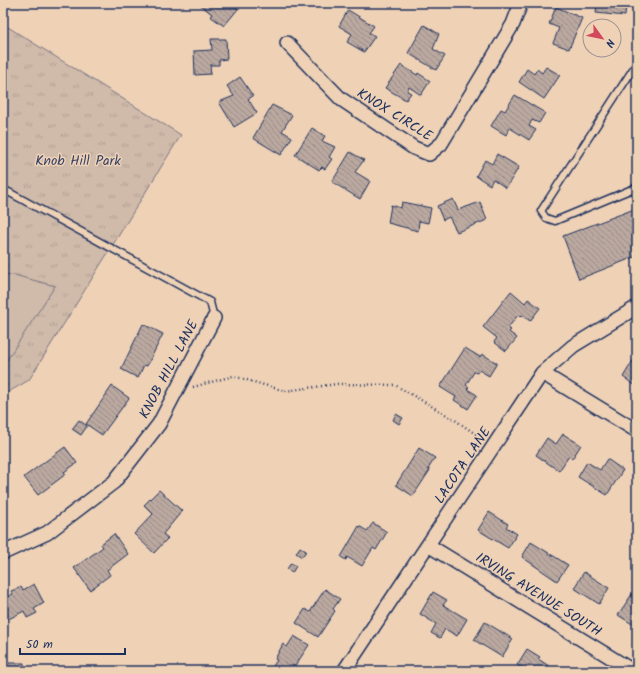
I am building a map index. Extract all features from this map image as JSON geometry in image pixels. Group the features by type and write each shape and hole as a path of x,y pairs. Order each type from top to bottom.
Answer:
{"street":[{"name":"KNOX CIRCLE","path":"286,43 341,99 414,148 429,154 441,144 513,24 521,3"},
{"name":"LACOTA LANE","path":"344,671 542,373 573,346 637,307"},
{"name":"KNOB HILL LANE","path":"3,553 47,533 114,482 159,424 214,318"},
{"path":"542,373 637,431"},
{"name":"IRVING AVENUE SOUTH","path":"428,544 633,671"}],"lane":[{"path":"637,63 542,211 546,218 555,220 637,188"},
{"path":"3,190 210,302 214,318"}],"path":[{"path":"175,392 233,376 285,391 337,384 395,385 452,418 494,446"}],"green space":[{"name":"Knob Hill Park","path":"3,24 181,135 29,380 5,394 3,393"},
{"path":"3,274 14,275 55,286 3,366"}],"building":[{"path":"229,3 238,9 224,26 210,16 212,14 199,4"},
{"path":"597,3 626,3 625,16 596,13"},
{"path":"556,7 582,18 569,49 553,43 559,28 549,24"},
{"path":"348,10 374,26 369,33 375,36 364,52 347,42 352,34 339,26"},
{"path":"424,25 439,34 433,49 445,56 436,70 408,53"},
{"path":"211,39 226,39 227,59 219,60 219,65 210,65 211,74 195,75 194,51 212,50"},
{"path":"401,65 417,75 418,73 430,81 421,95 409,87 407,91 411,93 406,100 385,88"},
{"path":"546,67 560,75 544,99 519,82 527,69 534,74 537,69 542,73"},
{"path":"240,77 253,96 248,99 257,113 234,127 219,102 234,96 227,86"},
{"path":"515,95 545,113 539,123 532,120 529,126 536,130 529,140 510,128 506,135 491,126 501,109 505,111"},
{"path":"272,105 292,115 282,131 292,137 281,155 253,138"},
{"path":"312,128 325,136 322,141 335,147 329,157 332,159 325,169 322,167 319,170 295,155"},
{"path":"350,152 364,160 355,172 370,181 360,199 332,182"},
{"path":"497,154 519,167 506,188 493,179 490,185 476,176 485,160 492,164"},
{"path":"453,199 458,210 480,202 487,220 457,232 449,217 443,220 437,206"},
{"path":"402,202 431,208 428,223 419,221 418,231 388,223 391,205 401,208"},
{"path":"637,208 637,256 579,279 563,236"},
{"path":"511,291 525,303 528,299 540,308 530,321 522,315 520,317 518,315 508,328 511,330 509,332 517,338 506,351 494,342 497,338 483,327"},
{"path":"143,324 163,334 147,366 144,365 138,378 121,369"},
{"path":"465,348 480,357 482,354 497,363 489,376 479,370 477,373 474,372 466,385 469,387 467,389 477,395 468,409 454,400 456,397 440,387"},
{"path":"637,354 637,384 636,386 623,377"},
{"path":"112,386 129,398 102,435 86,424"},
{"path":"396,414 403,418 399,424 393,420"},
{"path":"79,420 87,426 81,435 72,429"},
{"path":"563,434 581,445 572,459 569,456 559,471 536,455 547,438 556,444"},
{"path":"65,447 77,463 64,472 66,474 38,495 24,477"},
{"path":"419,448 435,458 428,469 430,470 413,496 396,485"},
{"path":"607,459 623,470 607,495 578,477 587,462 600,470"},
{"path":"159,490 182,511 163,534 168,538 154,553 134,534 153,514 144,505"},
{"path":"489,512 508,524 506,527 517,534 508,548 478,530"},
{"path":"373,523 387,532 376,550 373,548 362,566 347,557 346,560 341,557 359,526 367,531"},
{"path":"114,534 128,554 107,570 110,575 90,590 74,568 103,547 101,544"},
{"path":"531,542 568,565 557,581 522,557"},
{"path":"300,547 306,551 302,557 296,553"},
{"path":"291,563 296,566 292,573 287,569"},
{"path":"584,572 609,588 599,604 574,588"},
{"path":"34,584 44,603 34,609 37,613 27,618 24,611 3,622 3,599 13,594 11,591 21,587 23,590"},
{"path":"325,589 340,599 333,609 335,611 318,637 296,623 305,609 310,612"},
{"path":"634,591 637,593 637,627 618,615"},
{"path":"433,592 447,600 443,605 467,619 457,636 445,629 440,638 431,633 436,624 420,614"},
{"path":"485,622 513,639 502,657 474,640"},
{"path":"294,636 309,645 293,669 294,671 270,671 277,660 275,659 283,644 287,647"},
{"path":"527,649 540,657 538,659 557,671 527,671 517,665"},
{"path":"3,663 24,663 24,671 3,671"},
{"path":"446,665 450,668 447,671 442,668"}]}
